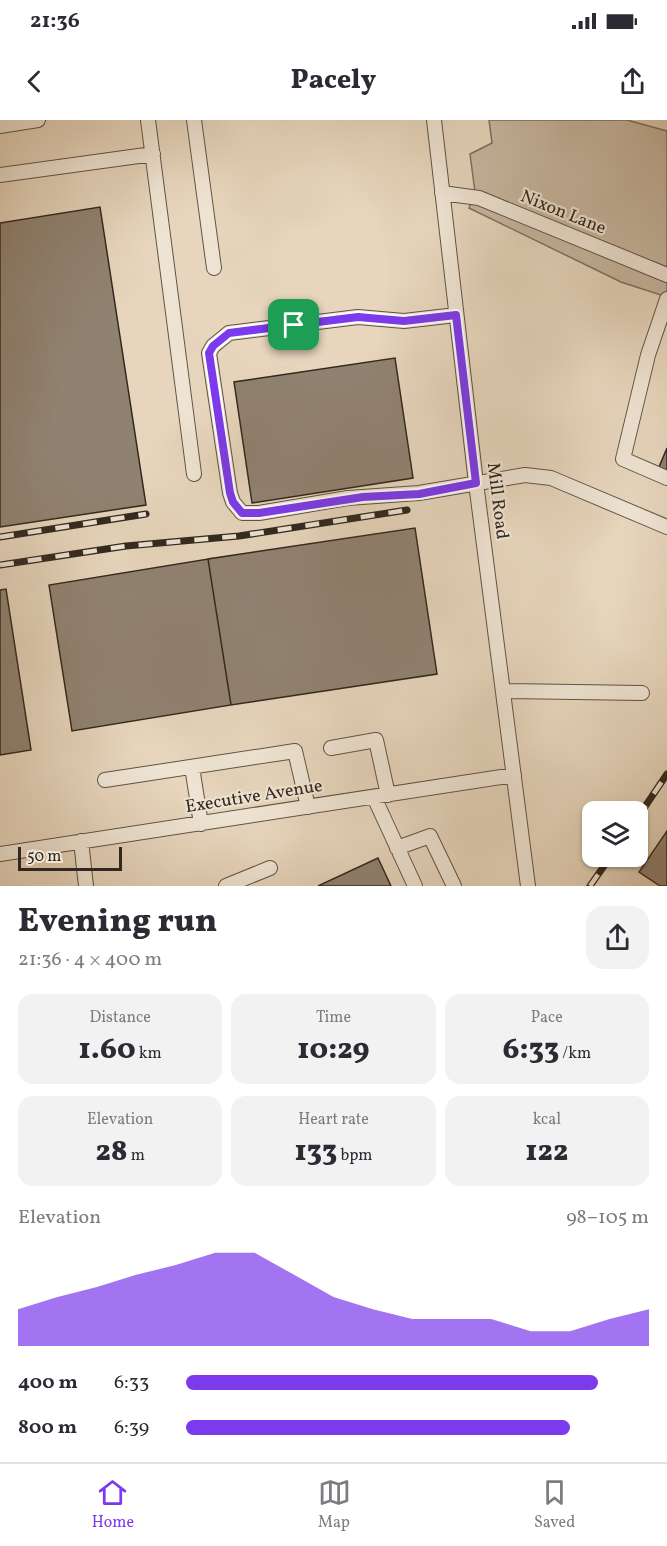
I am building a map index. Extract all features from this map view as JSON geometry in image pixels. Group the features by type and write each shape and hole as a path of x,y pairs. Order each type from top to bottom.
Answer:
{"street":[{"path":"0,126 38,120"},
{"path":"148,120 194,474"},
{"path":"194,120 214,268"},
{"name":"Mill Road","path":"434,120 476,483 528,886"},
{"path":"0,175 153,154"},
{"name":"Nixon Lane","path":"442,193 479,198 667,275"},
{"path":"667,299 648,355 623,459 667,478"},
{"path":"456,315 404,321 358,317 229,333 213,346 209,353 230,493 233,502 242,513 259,513 363,497 419,494 525,475 539,475 667,527"},
{"path":"503,691 642,693"},
{"path":"331,748 376,740 381,796 397,848 415,886"},
{"path":"105,780 295,751 308,807"},
{"path":"192,767 201,824"},
{"name":"Executive Avenue","path":"0,853 514,775"},
{"path":"397,848 429,836 454,886"},
{"path":"81,841 86,886"},
{"path":"226,886 270,868"}],"shaded area":[{"path":"489,120 627,120 667,131 667,297 621,282 469,208 475,192 470,154 492,143"}],"building":[{"path":"100,207 146,505 0,527 0,223"},
{"path":"395,358 413,478 252,503 234,382"},
{"path":"667,448 667,471 659,467"},
{"path":"415,528 437,674 231,705 208,559"},
{"path":"208,559 231,705 72,731 49,585"},
{"path":"6,589 31,750 0,755 0,590"},
{"path":"667,831 667,886 660,886 639,872 642,867 648,867 648,859"},
{"path":"378,858 391,886 318,886"}],"railway":[{"path":"0,565 126,546 239,536 407,510"},
{"path":"0,537 146,514"},
{"path":"648,802 667,774"},
{"path":"590,886 603,867"}],"route":[{"path":"456,315 476,483 419,494 334,500 259,513 242,513 237,509 230,493 209,353 213,346 229,333 294,325 358,317 404,321 456,315"}]}
